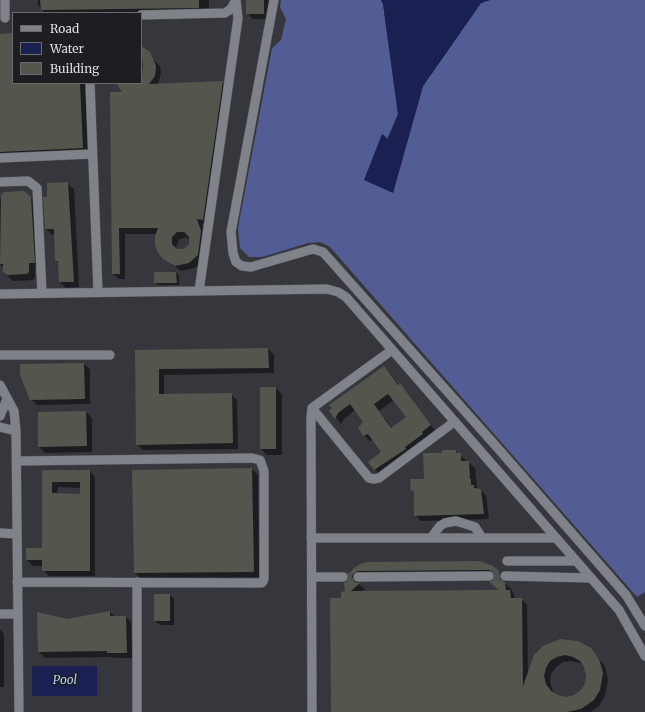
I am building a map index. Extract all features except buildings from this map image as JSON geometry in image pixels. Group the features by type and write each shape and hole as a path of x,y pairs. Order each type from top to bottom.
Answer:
{"lane":[{"path":"5,0 6,18"},
{"path":"142,16 225,13 232,9 236,0"},
{"path":"199,291 238,18 236,0"},
{"path":"274,0 231,232 232,253 236,262 242,266 251,267 313,248 323,252 490,439 626,595 645,626"},
{"path":"90,84 98,292"},
{"path":"0,158 92,154"},
{"path":"0,182 28,181 37,188 42,293"},
{"path":"0,294 327,289 338,292 346,297 619,610 645,656"},
{"path":"312,712 312,408 392,350"},
{"path":"0,356 110,355"},
{"path":"0,385 14,411 16,431 18,712"},
{"path":"0,416 7,398"},
{"path":"312,408 369,478 374,479 378,478 454,422"},
{"path":"0,428 16,431"},
{"path":"17,461 252,458 260,460 264,471 264,579 262,583 17,582"},
{"path":"431,538 440,526 445,523 456,521 475,527 482,538"},
{"path":"0,533 17,534"},
{"path":"311,538 556,538"},
{"path":"507,561 575,561"},
{"path":"358,577 489,576"},
{"path":"505,576 590,578"},
{"path":"312,577 344,577"},
{"path":"137,582 137,712"},
{"path":"0,614 18,614"}],"shaded area":[{"path":"281,0 381,0 383,4 398,114 387,139 383,134 393,192 423,86 481,3 490,0 645,0 645,592 637,597 330,247 320,242 308,243 262,257 249,257 240,248 238,228 272,48 281,40 286,19 280,7"}],"water":[{"path":"381,0 490,0 481,3 423,86 393,193 364,180 382,134 388,139 398,114 383,4"},
{"name":"Pool","path":"32,666 97,666 97,696 32,696"}],"tunnel":[{"path":"489,576 505,576"},
{"path":"343,577 358,577"}]}
